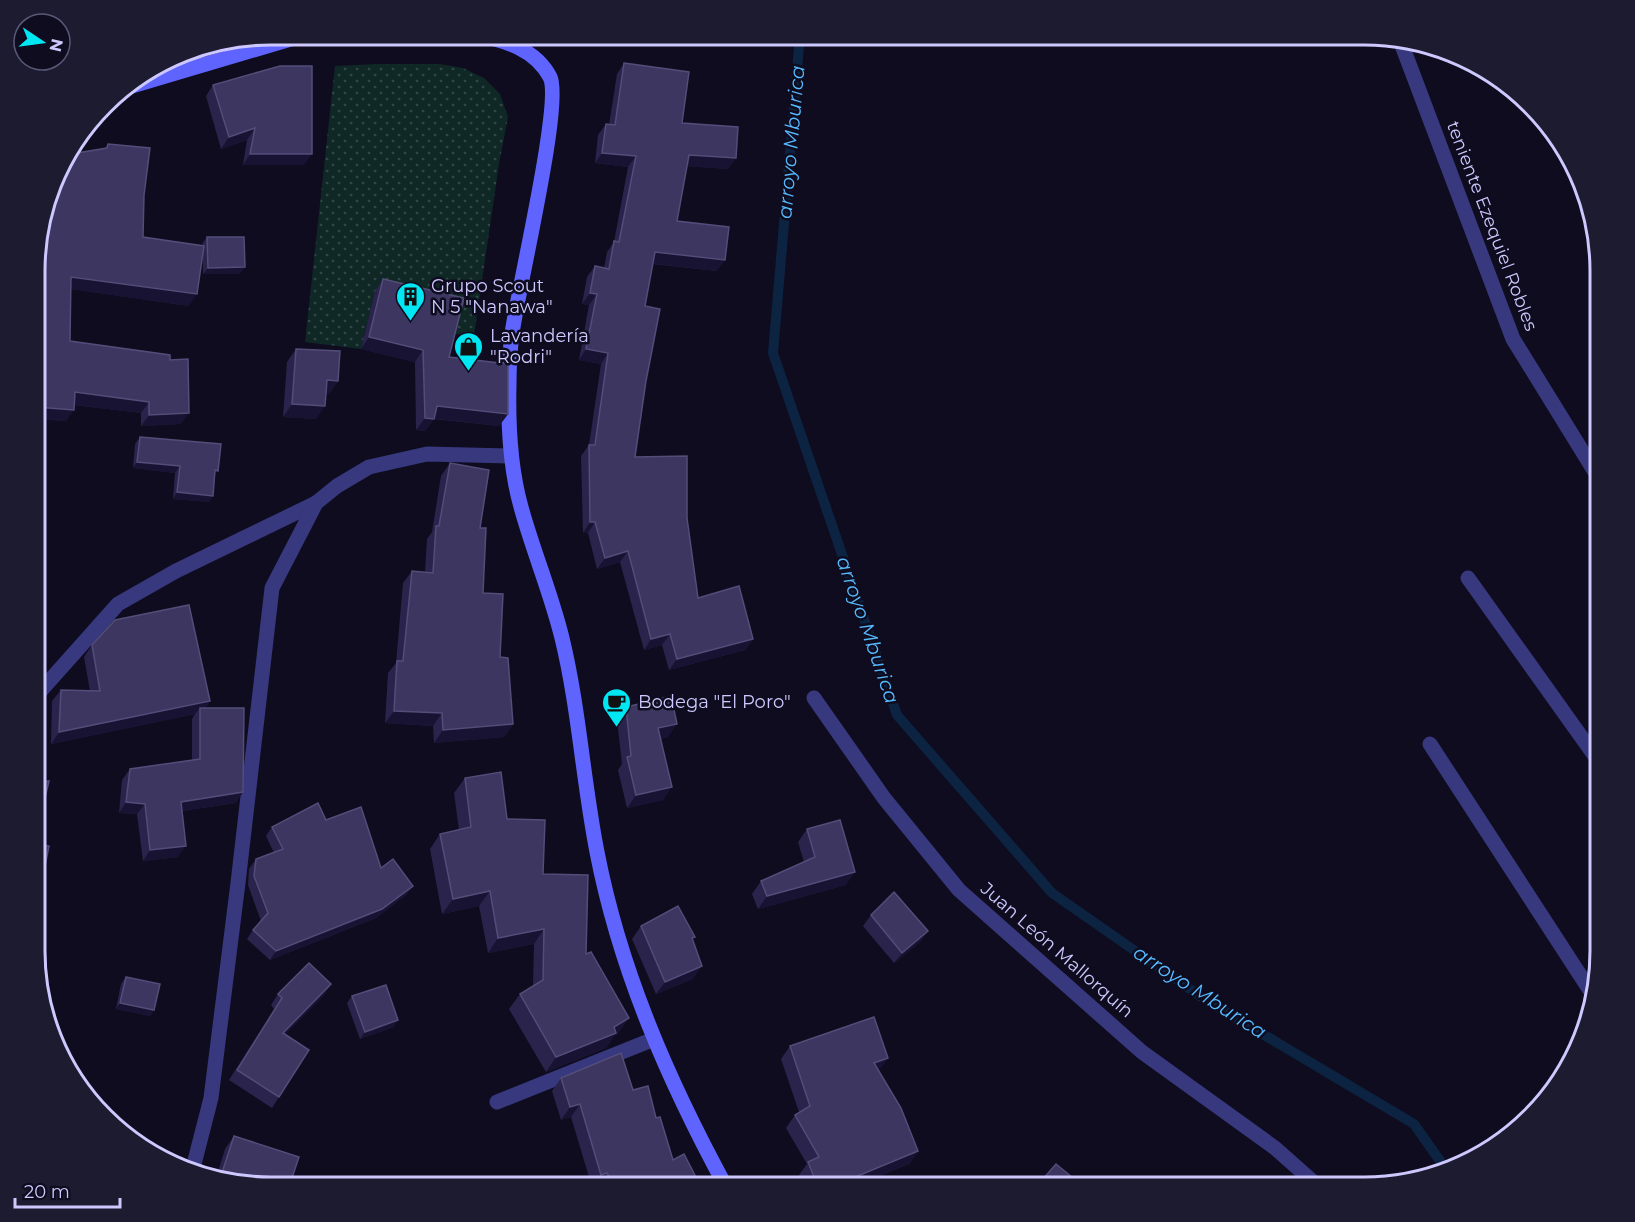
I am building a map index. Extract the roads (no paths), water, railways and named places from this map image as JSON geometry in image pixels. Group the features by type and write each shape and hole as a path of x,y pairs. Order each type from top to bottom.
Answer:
{"street":[{"path":"150,81 268,45"},
{"path":"517,45 530,53 551,79 552,117 512,335 508,385 511,456 520,505 562,637 574,700 596,851 613,926 654,1039 695,1131 720,1177"},
{"name":"teniente Ezequiel Robles","path":"1403,48 1513,339 1590,464"},
{"path":"45,686 118,604 176,571 316,503 337,486 369,467 427,454 511,456"},
{"path":"194,1163 211,1098 272,588 316,503"},
{"path":"1468,578 1590,749"},
{"name":"Juan León Mallorquín","path":"814,698 884,798 959,890 1142,1052 1275,1148 1307,1177"},
{"path":"1430,744 1587,986"},
{"path":"497,1102 654,1039"}],"waterway":[{"name":"arroyo Mburica","path":"799,45 773,353 897,715 1052,893 1207,1001 1414,1124 1442,1163"}],"place":[{"name":"Grupo Scout N 5 \"Nanawa\"","path":"410,322"},
{"name":"Lavandería \"Rodri\"","path":"469,372"},
{"name":"Bodega \"El Poro\"","path":"617,728"}]}
